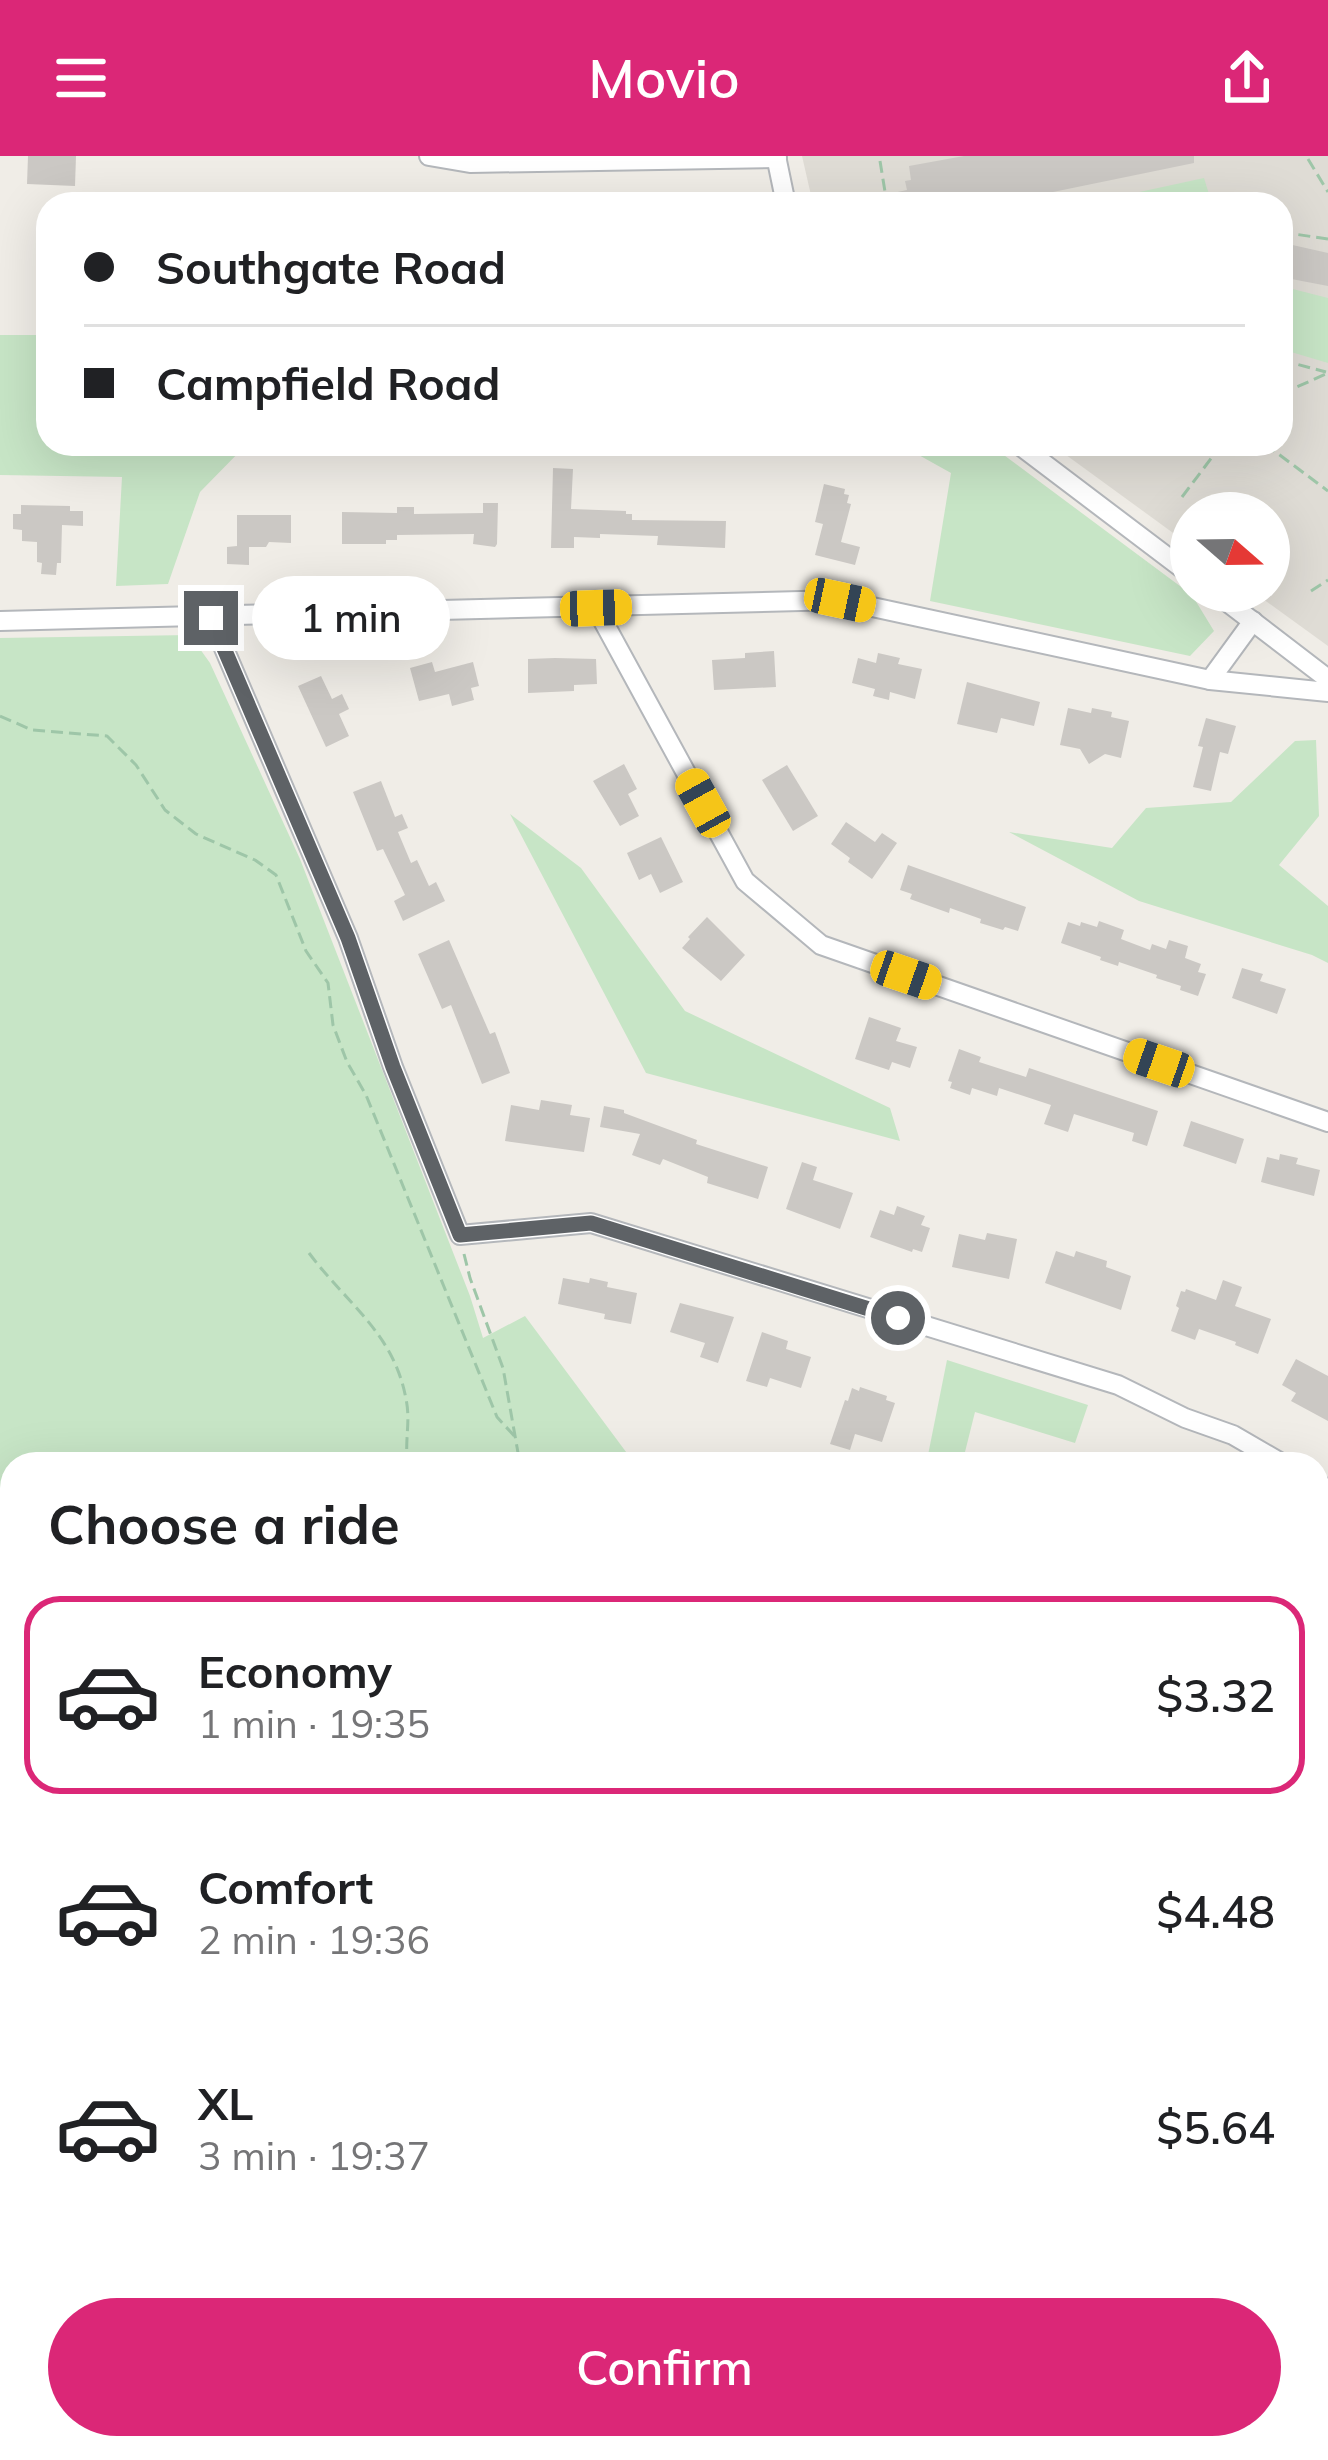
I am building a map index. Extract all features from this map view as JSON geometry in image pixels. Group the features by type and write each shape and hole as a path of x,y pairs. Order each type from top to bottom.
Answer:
{"street":[{"path":"429,156 470,163 776,157 783,192"},
{"path":"1034,456 1170,558"},
{"path":"0,621 840,600 1210,680 1328,692"},
{"path":"596,608 746,881 821,946 1328,1122"},
{"path":"1240,612 1328,679"},
{"path":"211,618 348,938 460,1235 591,1223 1118,1385 1262,1452"},
{"path":"1210,680 1252,621"}],"path":[{"path":"1308,159 1328,192"},
{"path":"880,161 885,192"},
{"path":"1293,234 1328,239"},
{"path":"1293,363 1328,373"},
{"path":"1293,389 1328,373"},
{"path":"1186,492 1213,456"},
{"path":"1281,456 1328,491"},
{"path":"1311,591 1328,580"},
{"path":"0,716 32,730 106,736 136,765 165,810 196,834 255,860 276,875 306,951 328,983 333,1025 347,1062 366,1095 496,1417 517,1439"},
{"path":"460,1235 470,1278 503,1368 519,1452"},
{"path":"309,1253 388,1347 406,1398 410,1434 405,1452"}],"shaded area":[{"path":"802,156 1328,156 1328,646 1281,612 1290,612 1290,492 1170,492 1170,531 1067,456 1293,456 1293,192 810,192"}],"green space":[{"path":"1204,178 1208,192 1139,192"},
{"path":"1293,289 1328,298 1328,363 1293,353"},
{"path":"0,335 36,335 36,456 235,456 200,492 168,584 116,586 122,477 0,475"},
{"path":"921,456 1005,456 1170,579 1170,612 1202,612 1214,631 1190,656 930,601 951,473"},
{"path":"190,635 210,663 300,859 483,1338 525,1316 626,1452 0,1452 0,638"},
{"path":"1316,740 1319,816 1279,865 1328,906 1328,963 1139,901 1009,832 1112,848 1146,808 1231,802 1295,741"},
{"path":"510,814 581,868 685,1011 890,1108 900,1141 646,1073"},
{"path":"947,1360 1088,1405 1075,1443 975,1412 965,1452 929,1452"}],"building":[{"path":"28,156 76,156 75,186 27,184"},
{"path":"964,156 1194,156 1194,163 1053,192 898,192 907,190 909,166"},
{"path":"1293,245 1328,253 1328,286 1293,279"},
{"path":"553,468 573,469 571,509 626,511 632,520 726,521 725,548 657,545 658,536 600,534 600,538 574,537 574,548 551,548"},
{"path":"824,484 845,489 844,494 849,495 841,542 860,547 855,565 815,555 823,524 815,522"},
{"path":"483,503 498,503 495,547 473,544 474,534 397,535 397,540 386,540 386,544 342,544 342,512 397,513 397,507 414,507 414,514 483,513"},
{"path":"21,505 70,506 70,511 83,511 83,526 62,525 56,575 41,574 37,542 22,541 22,530 13,529 13,514 21,514"},
{"path":"237,515 291,515 291,543 249,547 249,565 227,564 227,547 237,546"},
{"path":"774,651 776,687 714,690 712,660"},
{"path":"878,653 922,669 915,699 890,692 889,700 873,696 875,689 852,683 858,658 876,663"},
{"path":"528,659 596,659 597,684 574,685 574,691 528,693"},
{"path":"432,662 435,672 473,662 479,686 471,688 474,700 452,706 449,694 419,701 410,668"},
{"path":"321,676 332,699 342,694 349,709 339,714 349,736 326,747 298,686"},
{"path":"967,682 1040,702 1034,726 1001,718 997,733 957,724"},
{"path":"1068,708 1112,712 1111,717 1129,721 1121,758 1105,754 1089,764 1080,749 1060,745"},
{"path":"1206,718 1236,726 1228,754 1220,752 1211,791 1193,787"},
{"path":"624,764 637,789 628,794 639,816 620,826 593,781"},
{"path":"787,765 818,816 793,831 762,780"},
{"path":"381,781 395,817 402,814 408,828 398,832 411,863 417,860 429,886 436,882 445,901 403,921 394,901 405,895 383,849 377,851 353,792"},
{"path":"846,822 875,842 882,833 897,843 872,879 831,844"},
{"path":"661,837 683,882 660,893 651,874 639,880 627,853"},
{"path":"908,865 1026,907 1018,931 910,899 912,894 900,890"},
{"path":"707,917 745,955 721,981 682,948"},
{"path":"1099,921 1124,930 1121,939 1150,950 1152,944 1166,949 1169,940 1188,946 1185,958 1201,964 1198,972 1206,974 1198,996 1157,975 1100,960 1061,943 1068,922 1097,927"},
{"path":"449,940 510,1073 482,1084 451,1005 442,1009 418,954"},
{"path":"1242,968 1263,974 1260,981 1286,989 1277,1014 1232,998"},
{"path":"869,1017 901,1028 896,1041 917,1047 910,1068 892,1062 889,1070 855,1059"},
{"path":"959,1049 981,1057 979,1062 1026,1077 1029,1068 1158,1111 1147,1146 1132,1141 1134,1133 1074,1114 1068,1132 1044,1124 1051,1105 999,1088 997,1096 972,1088 970,1095 950,1088"},
{"path":"541,1100 572,1105 570,1115 590,1118 584,1152 505,1141 511,1105 539,1110"},
{"path":"604,1106 768,1167 758,1199 707,1183 708,1177 663,1159 660,1165 632,1155 640,1134 600,1127"},
{"path":"1191,1121 1244,1139 1236,1164 1183,1146"},
{"path":"1280,1154 1320,1170 1314,1196 1261,1182 1267,1157 1279,1160"},
{"path":"802,1162 817,1167 813,1180 853,1193 840,1229 786,1209"},
{"path":"897,1206 925,1216 921,1225 930,1228 922,1252 870,1237 880,1210 894,1215"},
{"path":"987,1233 1017,1239 1009,1279 952,1267 959,1234 985,1240"},
{"path":"1056,1251 1074,1257 1076,1251 1107,1261 1106,1267 1131,1276 1121,1310 1045,1283"},
{"path":"563,1278 589,1283 590,1278 637,1293 631,1324 558,1304"},
{"path":"1223,1280 1242,1287 1235,1306 1271,1319 1258,1354 1199,1329 1195,1340 1171,1331 1181,1291 1216,1300"},
{"path":"680,1303 734,1317 718,1363 700,1357 705,1343 670,1332"},
{"path":"762,1332 788,1341 786,1349 811,1357 801,1388 770,1378 767,1387 746,1381"},
{"path":"1296,1359 1328,1376 1328,1421 1291,1401 1296,1393 1282,1385"},
{"path":"860,1387 895,1403 882,1442 855,1434 850,1450 830,1444 845,1400 852,1388 859,1391"}],"route":[{"path":"211,618 348,938 460,1235 591,1223 898,1318"}]}
